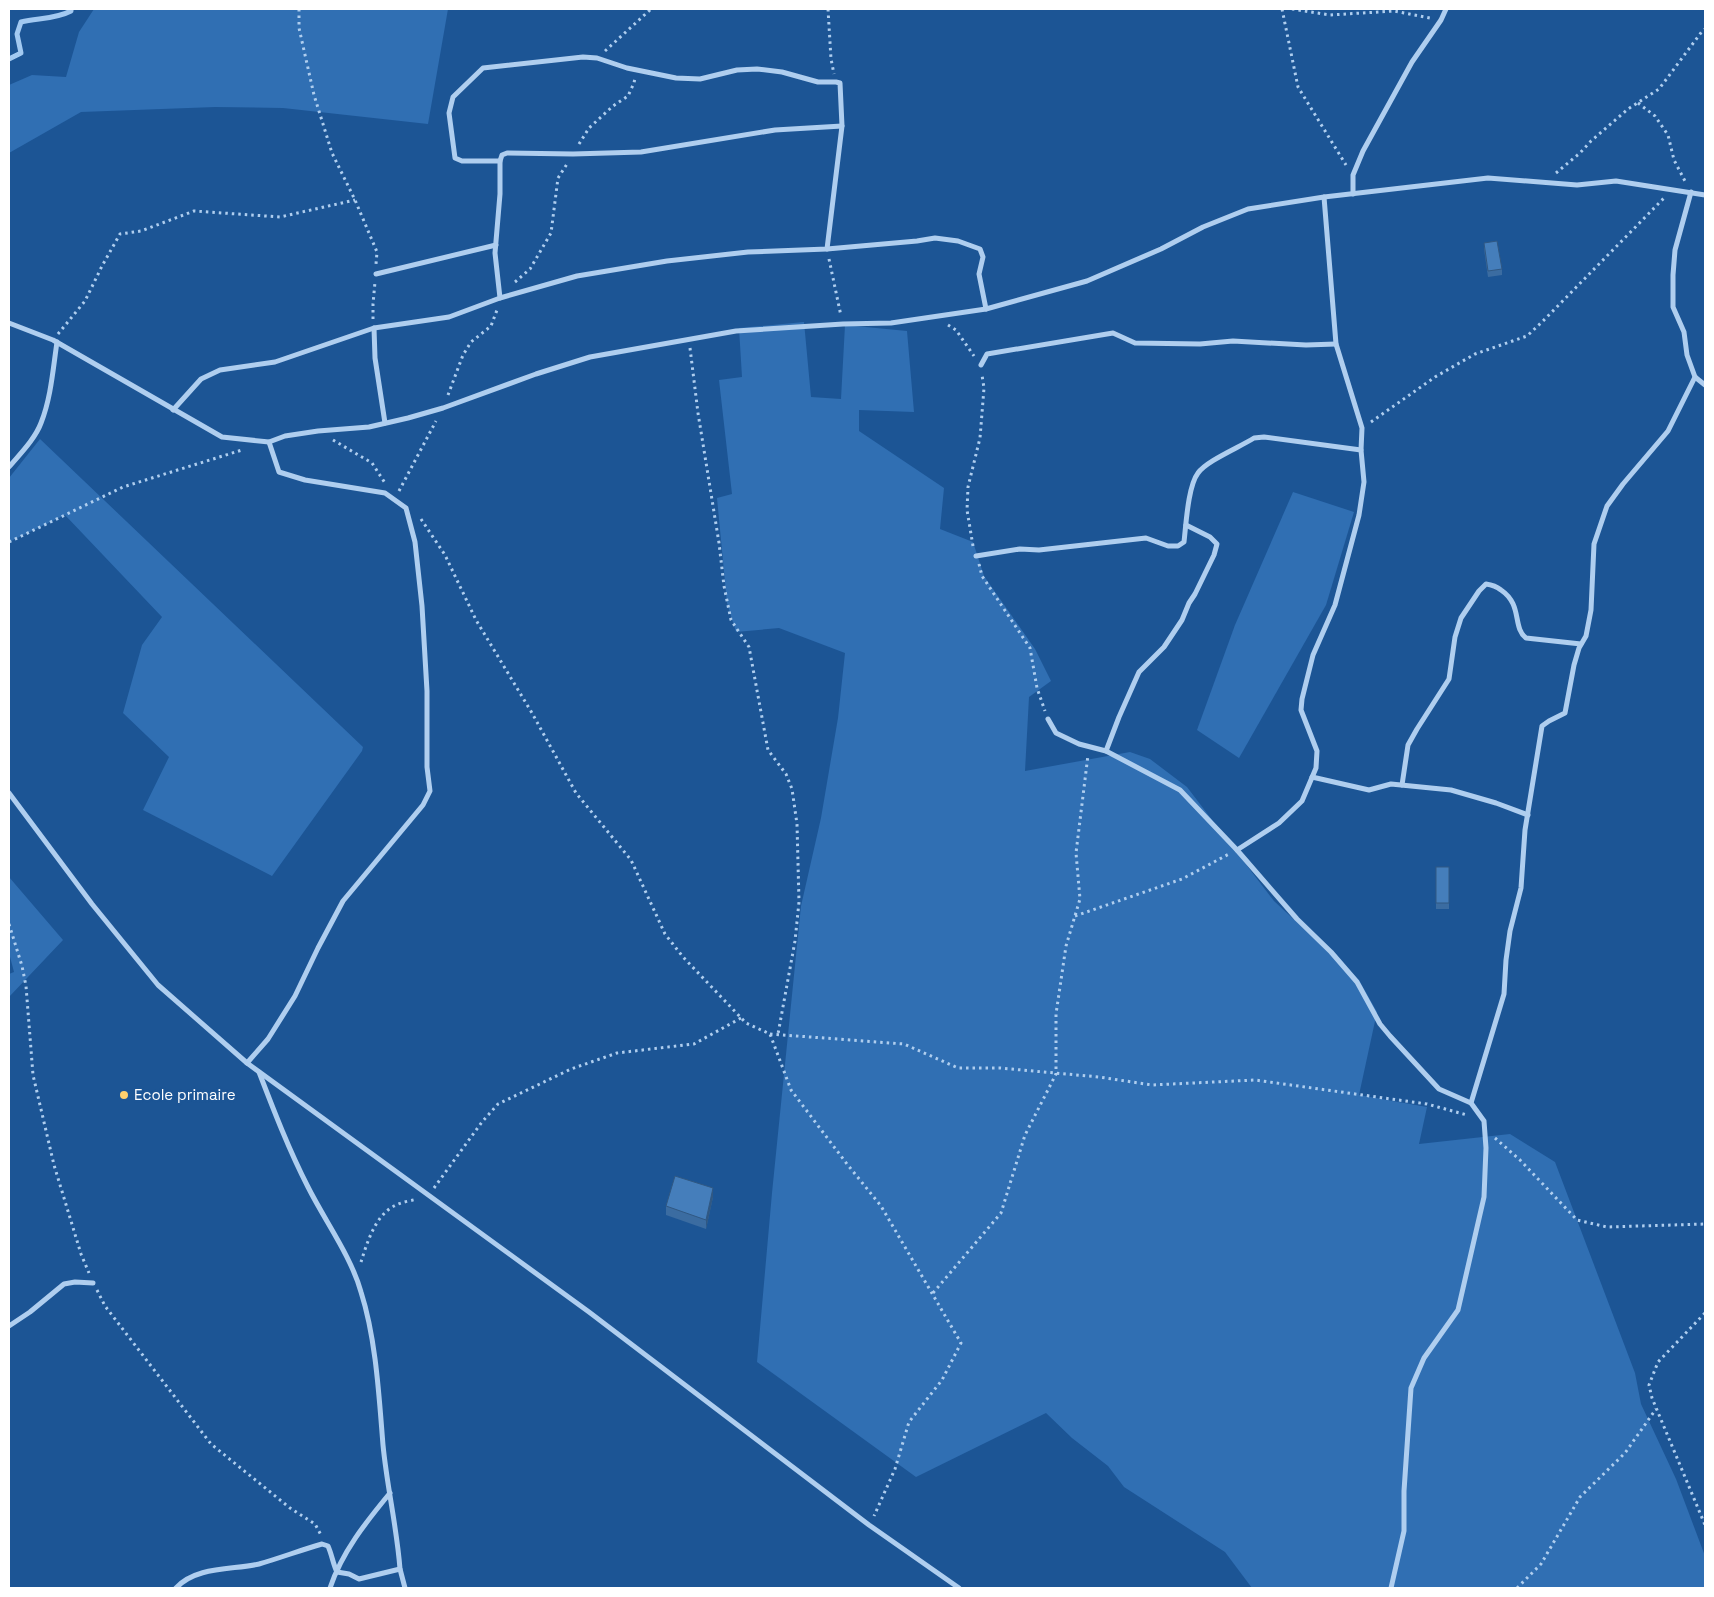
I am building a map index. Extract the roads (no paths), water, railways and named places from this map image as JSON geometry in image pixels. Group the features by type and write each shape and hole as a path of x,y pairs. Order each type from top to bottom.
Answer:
{"street":[{"path":"1353,194 1354,175 1362,151 1412,62 1441,20 1446,9"},
{"path":"500,162 462,161 455,158 449,114 453,97 483,68 583,57 597,58 635,70 676,78 700,79 737,70 757,69 782,72 818,82 840,83 842,126 827,249"},
{"path":"500,298 496,245 500,194 500,162 502,155 507,153 641,152 775,130 842,126"},
{"path":"9,323 55,341 173,410 222,436 269,442 285,436 318,431 369,427 444,408 527,377 590,357 736,331 891,323 986,309 1087,281 1161,249 1203,226 1248,209 1324,196 1488,178 1577,185 1616,181 1705,195"},
{"path":"1691,192 1675,250 1674,307 1684,332 1687,355 1695,377 1705,385"},
{"path":"1237,850 1279,822 1302,801 1316,768 1317,751 1301,710 1302,699 1313,655 1335,605 1359,515 1364,482 1361,450 1362,428 1336,344 1324,196"},
{"path":"173,410 201,379 220,370 275,362 374,328 449,317 500,298 577,276 667,261 748,252 827,249 934,238 958,241 980,249 983,257 979,274 986,309"},
{"path":"376,274 496,245"},
{"path":"374,328 375,358 385,423"},
{"path":"981,365 987,354 1113,333 1135,343 1200,344 1233,341 1306,345 1336,344"},
{"path":"9,467 24,450 41,425 48,400 55,341"},
{"path":"1471,1103 1504,994 1510,931 1521,888 1525,830 1542,726 1565,713 1574,665 1581,644 1586,636 1591,610 1594,544 1608,506 1623,484 1668,431 1695,377"},
{"path":"976,556 1020,549 1039,550 1146,538 1168,546 1178,546 1184,542 1192,487 1197,474 1204,466 1254,438 1264,437 1361,450"},
{"path":"247,1063 268,1038 295,996 343,901 423,806 430,791 422,606 415,542 406,508 385,493 305,480 279,472 269,442"},
{"path":"1106,752 1139,672 1164,647 1182,620 1214,555 1217,544 1210,537 1186,525"},
{"path":"1402,785 1408,746 1416,729 1449,679 1455,637 1461,618 1486,584 1494,585 1509,595 1514,602 1521,633 1526,638 1581,644"},
{"path":"1048,719 1056,733 1079,744 1106,752 1180,790 1357,982 1380,1024 1390,1036 1439,1089 1471,1103 1484,1121 1486,1148 1484,1197 1458,1310 1424,1358 1411,1388 1404,1491 1404,1531 1391,1588"},
{"path":"1312,777 1369,790 1391,784 1451,790 1496,803 1528,815"},
{"path":"9,794 92,904 158,986 247,1063 589,1312 869,1525 959,1588"},
{"path":"259,1072 282,1130 308,1186 361,1291 369,1325 381,1408 383,1446 400,1569 405,1588"},
{"path":"9,1326 30,1312 64,1284 75,1282 93,1283"},
{"path":"330,1588 344,1555 361,1528 390,1492"},
{"path":"176,1588 181,1583 202,1574 258,1564 322,1544 328,1546 337,1572"},
{"path":"337,1572 349,1574 359,1579 400,1569"}],"waterway":[{"path":"9,59 21,53 17,34 21,22 59,16 71,11 71,9"}],"place":[{"name":"Ecole primaire","path":"124,1095"}]}
